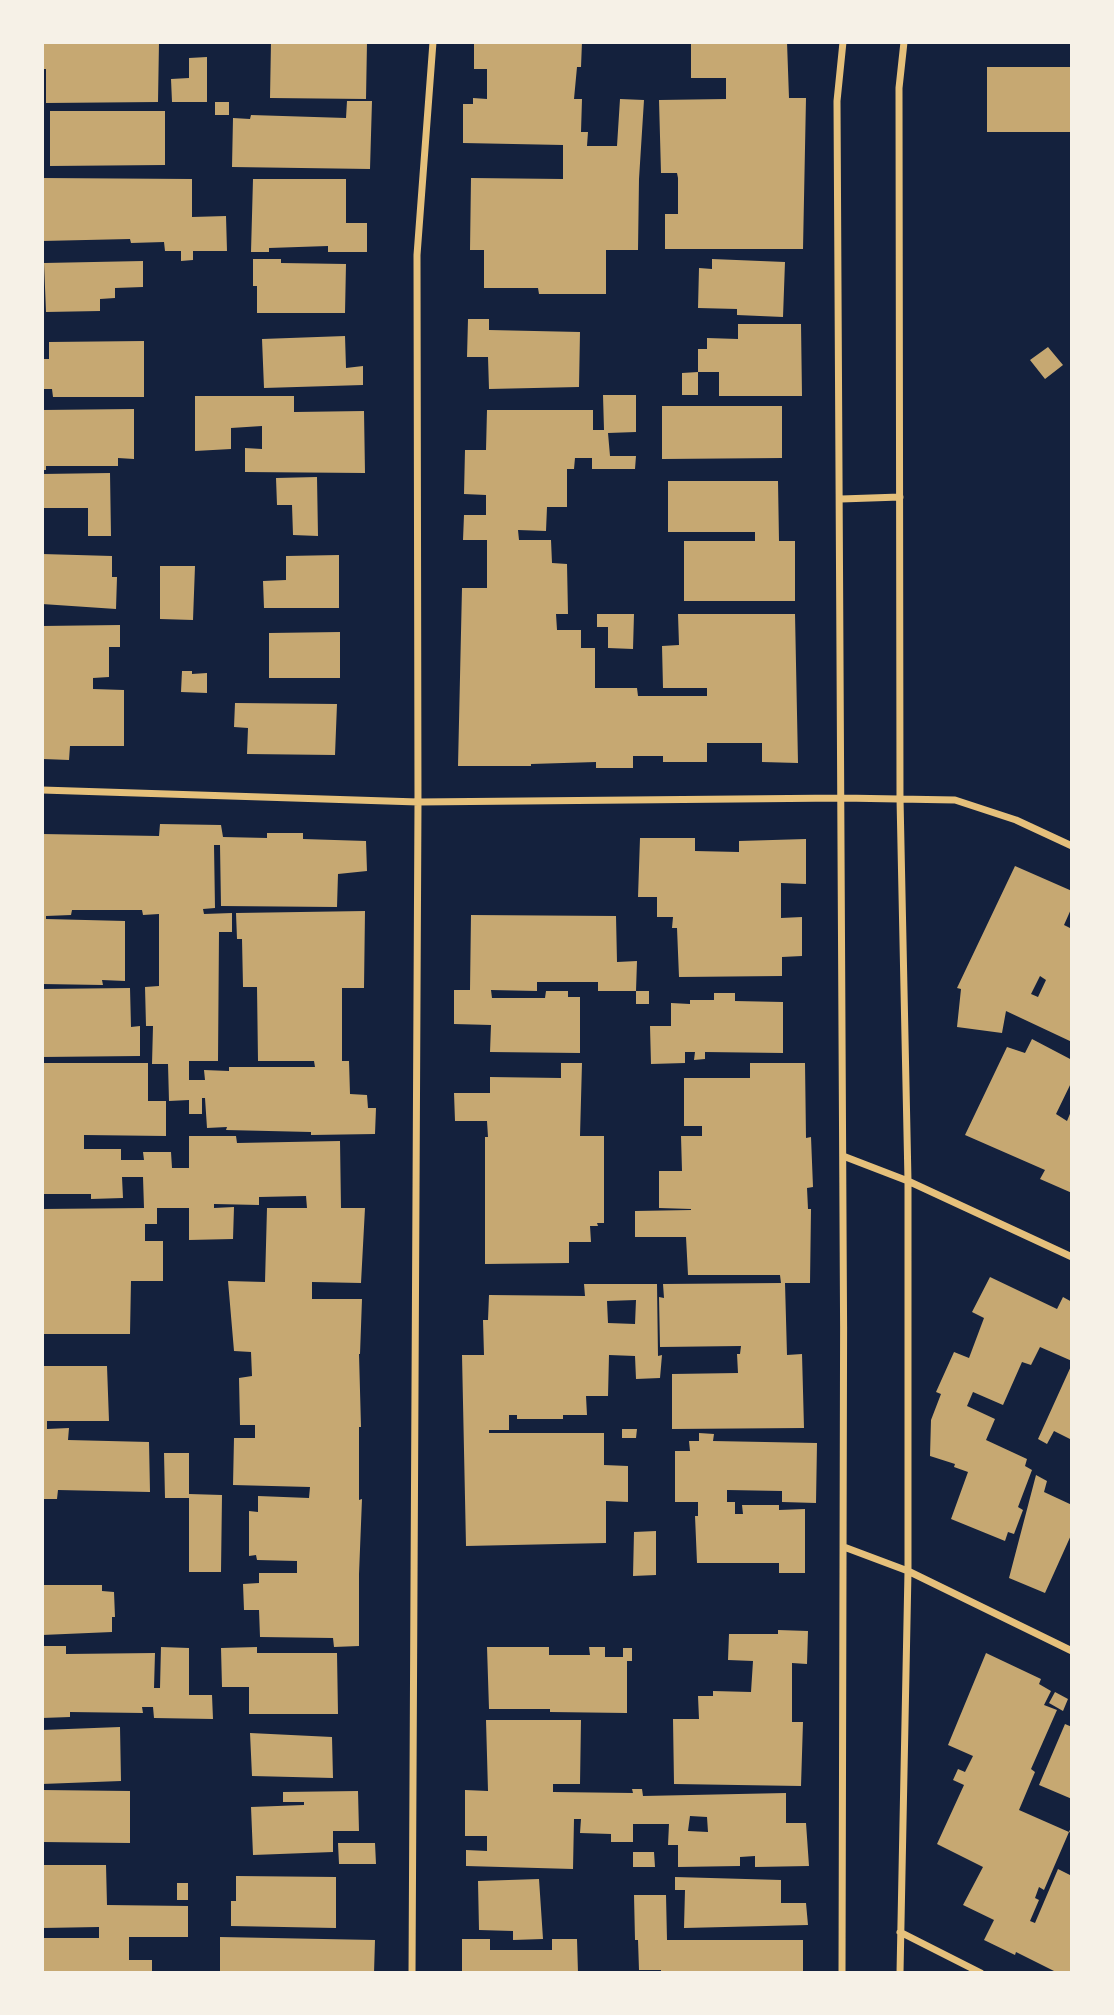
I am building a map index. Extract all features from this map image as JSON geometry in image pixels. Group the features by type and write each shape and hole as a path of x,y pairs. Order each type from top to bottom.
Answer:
{"street":[{"path":"412,1973 418,802 417,255 433,42"},
{"path":"842,1973 843,1156 837,101 844,42"},
{"path":"900,1973 908,1571 908,1181 900,798 899,88 904,42"},
{"path":"841,499 900,497"},
{"path":"42,790 418,802 842,798 956,800 1016,820 1072,846"},
{"path":"843,1156 908,1181 1072,1257"},
{"path":"844,1547 908,1571 1072,1651"},
{"path":"900,1932 981,1973"}],"building":[{"path":"42,42 159,42 158,102 46,103 46,69 42,69"},
{"path":"271,42 367,42 366,99 270,98"},
{"path":"474,42 582,42 581,67 577,67 574,99 582,99 581,132 588,132 587,146 617,146 620,99 644,100 638,250 606,250 606,294 539,294 538,288 484,288 484,250 470,250 471,178 563,179 563,145 463,143 463,104 473,104 473,98 487,99 487,69 474,69"},
{"path":"691,42 787,42 789,98 806,98 803,249 665,249 665,214 678,214 678,178 677,173 661,173 659,100 726,99 726,78 691,78"},
{"path":"207,57 207,102 172,102 171,79 189,78 189,58"},
{"path":"987,67 1072,67 1072,132 987,132"},
{"path":"347,101 372,101 370,169 232,167 233,118 250,119 251,115 346,118"},
{"path":"215,102 229,102 229,115 215,115"},
{"path":"50,111 165,111 165,165 50,166"},
{"path":"42,178 192,179 192,217 226,216 227,251 193,251 193,260 181,261 181,251 165,251 164,242 131,243 130,239 42,241"},
{"path":"253,179 346,179 346,223 367,223 367,252 328,252 328,246 269,248 269,252 251,252"},
{"path":"253,259 281,259 281,263 346,264 345,313 257,313"},
{"path":"712,259 785,262 783,317 737,315 737,309 698,308 699,268 712,269"},
{"path":"143,261 143,287 115,288 115,298 100,299 100,311 46,312 44,263"},
{"path":"468,319 489,319 489,330 580,332 579,387 489,389 488,357 467,357"},
{"path":"738,324 801,324 802,396 719,396 719,372 698,372 698,349 707,349 707,338 738,339"},
{"path":"345,336 346,368 363,366 363,385 264,388 262,339"},
{"path":"144,341 144,397 53,397 52,389 42,389 42,359 49,359 49,342"},
{"path":"1048,347 1063,365 1045,379 1030,360"},
{"path":"698,372 698,395 682,395 682,373"},
{"path":"603,395 636,395 636,432 608,433 610,456 636,456 635,469 592,469 592,458 575,458 574,469 567,469 567,507 547,507 546,531 518,530 519,540 551,540 552,563 567,564 568,614 556,614 557,630 581,630 581,648 595,648 595,688 637,688 638,696 707,696 707,688 663,688 662,646 679,645 678,614 795,614 798,763 762,762 762,743 707,743 707,762 663,762 663,756 633,756 633,768 596,768 596,762 531,766 458,766 462,588 487,588 487,540 463,540 464,515 486,515 486,495 464,494 465,450 486,450 487,410 593,410 593,430 604,430"},
{"path":"195,396 294,396 294,412 364,411 365,473 245,472 245,448 262,449 262,426 231,428 231,449 195,451"},
{"path":"662,406 782,406 782,458 662,459"},
{"path":"134,409 134,459 118,458 118,466 46,466 46,470 42,470 42,410"},
{"path":"110,473 111,536 88,536 88,508 42,508 42,474"},
{"path":"317,477 318,536 293,535 292,505 277,505 276,478"},
{"path":"668,481 778,481 779,541 795,541 795,601 684,601 684,541 755,541 755,532 668,532"},
{"path":"42,554 112,556 112,577 117,577 116,609 42,604"},
{"path":"339,555 339,608 264,608 263,581 286,580 286,556"},
{"path":"160,566 195,566 193,620 160,619"},
{"path":"597,614 634,614 633,649 608,648 608,627 597,627"},
{"path":"120,625 120,647 109,647 109,677 93,678 93,689 124,690 124,746 70,746 69,760 43,759 42,626"},
{"path":"340,632 340,678 269,678 269,633"},
{"path":"182,671 192,671 192,674 207,673 207,693 181,692"},
{"path":"235,703 337,704 335,755 247,754 248,728 234,727"},
{"path":"160,824 221,825 223,837 267,838 267,833 303,833 303,839 366,841 367,871 338,874 337,907 221,906 220,845 214,845 215,908 203,909 204,914 232,913 232,932 219,932 218,1061 189,1061 189,1080 205,1080 204,1070 229,1071 229,1067 315,1067 314,1061 258,1061 257,987 243,987 242,939 237,939 236,913 365,911 364,988 342,988 342,1061 349,1061 350,1094 367,1095 368,1108 376,1108 375,1134 311,1135 311,1132 207,1128 205,1098 202,1098 202,1114 189,1114 189,1100 169,1101 168,1064 152,1064 153,1026 146,1026 145,987 159,986 159,914 143,915 142,910 72,910 71,915 46,916 46,919 125,921 125,981 102,980 103,985 42,984 42,834 159,836"},
{"path":"640,838 695,838 695,851 739,852 739,841 806,839 806,884 781,883 781,918 802,917 802,956 782,957 782,976 679,977 677,928 672,928 673,917 657,917 657,897 638,897"},
{"path":"1015,866 1072,891 1072,907 1064,925 1072,929 1072,1042 1006,1011 1002,1033 957,1027 961,989 957,988","holes":["1040,976 1046,980 1038,997 1031,994"]},
{"path":"471,915 616,916 617,962 637,961 636,991 598,991 598,982 537,982 537,991 491,990 492,998 545,998 546,991 568,991 568,997 580,997 580,1053 490,1052 491,1025 454,1024 454,990 470,990"},
{"path":"130,988 131,1027 140,1026 140,1056 42,1057 42,989"},
{"path":"636,991 649,991 649,1004 636,1004"},
{"path":"714,993 735,993 735,1001 783,1002 783,1053 705,1052 705,1059 694,1060 695,1052 685,1052 685,1063 651,1064 650,1026 671,1026 671,1003 690,1004 690,1000 714,1000"},
{"path":"1032,1039 1072,1060 1072,1081 1056,1114 1067,1121 1072,1109 1072,1193 1040,1179 1045,1170 965,1135 1007,1047 1025,1053"},
{"path":"42,1063 148,1063 148,1101 166,1101 166,1136 84,1135 84,1149 121,1149 121,1160 144,1160 143,1152 171,1152 172,1168 189,1168 189,1136 236,1136 237,1143 340,1141 341,1208 365,1208 361,1283 312,1282 312,1299 362,1299 359,1354 359,1500 362,1499 359,1646 334,1647 333,1638 260,1637 259,1610 244,1610 243,1584 259,1583 259,1573 297,1573 297,1561 257,1560 256,1555 249,1556 249,1511 258,1512 258,1496 309,1498 310,1487 233,1485 234,1438 255,1438 255,1425 240,1425 239,1378 252,1376 251,1352 234,1351 228,1281 265,1282 267,1208 307,1208 306,1196 259,1197 259,1205 214,1204 214,1208 234,1207 233,1239 189,1240 189,1208 157,1208 157,1224 145,1224 145,1241 163,1241 163,1281 131,1281 130,1334 42,1334 42,1209 144,1208 143,1177 122,1177 123,1198 91,1199 91,1194 42,1194"},
{"path":"561,1063 582,1063 580,1136 604,1136 604,1223 590,1226 591,1242 569,1242 569,1263 485,1264 487,1121 455,1121 454,1093 490,1093 490,1077 561,1078"},
{"path":"750,1063 805,1063 806,1138 811,1137 813,1187 807,1188 808,1209 811,1209 810,1283 785,1283 787,1355 802,1354 804,1428 672,1429 672,1374 738,1373 737,1354 740,1354 741,1346 660,1347 659,1297 664,1298 663,1284 781,1283 780,1275 688,1275 686,1237 635,1237 635,1211 691,1210 659,1208 659,1171 682,1171 681,1136 702,1136 702,1126 684,1126 684,1078 750,1078"},
{"path":"990,1277 1057,1309 1063,1297 1072,1302 1072,1361 1040,1347 1031,1365 1022,1362 1003,1405 973,1392 967,1406 995,1419 986,1440 1027,1459 1025,1466 1032,1470 1018,1507 1023,1510 1014,1534 1008,1532 1005,1541 951,1519 968,1472 954,1467 955,1464 930,1456 931,1420 941,1394 936,1392 954,1352 969,1358 984,1318 972,1312"},
{"path":"584,1284 657,1284 658,1356 662,1355 660,1378 636,1379 635,1356 609,1355 608,1396 586,1396 587,1415 563,1415 563,1419 517,1419 517,1415 509,1415 509,1430 489,1430 489,1433 604,1433 604,1465 628,1466 628,1502 606,1501 606,1543 466,1546 462,1355 484,1355 483,1320 488,1320 489,1295 585,1296","holes":["636,1300 635,1324 608,1323 607,1301"]},
{"path":"1072,1364 1072,1440 1054,1431 1047,1444 1038,1439"},
{"path":"42,1366 107,1366 109,1421 47,1421 47,1429 69,1428 68,1440 149,1442 150,1492 58,1490 57,1499 42,1499"},
{"path":"622,1429 637,1429 636,1438 622,1438"},
{"path":"699,1433 714,1434 713,1441 817,1443 816,1503 782,1502 782,1491 727,1490 727,1502 735,1502 735,1514 743,1514 742,1505 779,1505 779,1510 805,1509 805,1573 779,1573 779,1563 697,1563 695,1516 698,1516 698,1502 675,1502 675,1451 690,1451 689,1441 699,1441"},
{"path":"164,1453 189,1453 189,1494 222,1495 221,1572 189,1572 189,1498 165,1498"},
{"path":"1036,1475 1047,1481 1044,1492 1072,1505 1072,1533 1045,1593 1009,1578"},
{"path":"656,1531 656,1575 633,1576 634,1532"},
{"path":"42,1585 102,1585 102,1591 114,1592 115,1617 112,1617 112,1632 42,1635"},
{"path":"778,1630 808,1631 807,1664 792,1663 792,1722 803,1722 801,1786 674,1784 673,1719 699,1719 698,1696 713,1696 713,1691 751,1692 753,1661 728,1660 729,1634 778,1634"},
{"path":"42,1646 66,1646 66,1654 155,1653 154,1688 160,1688 161,1647 189,1648 189,1695 212,1695 213,1719 154,1718 153,1707 142,1707 143,1713 70,1712 70,1717 42,1718"},
{"path":"257,1647 257,1653 337,1653 338,1714 249,1714 249,1687 222,1687 221,1648"},
{"path":"487,1647 549,1647 549,1655 590,1655 589,1647 605,1647 605,1657 623,1657 623,1648 632,1648 632,1661 627,1661 627,1713 489,1709"},
{"path":"986,1653 1041,1679 1039,1684 1051,1691 1044,1705 1057,1710 1031,1769 1035,1772 1019,1810 1069,1832 1044,1890 1039,1887 1035,1898 1039,1900 1030,1921 1035,1923 1058,1869 1072,1876 1070,1973 1058,1973 984,1940 994,1920 963,1905 983,1867 937,1844 964,1785 953,1780 958,1769 965,1772 973,1756 948,1745"},
{"path":"1055,1692 1068,1699 1063,1711 1049,1703"},
{"path":"486,1720 581,1720 580,1784 553,1784 553,1792 633,1793 632,1789 642,1789 643,1796 786,1793 786,1823 806,1823 809,1866 755,1867 755,1856 740,1857 740,1866 678,1867 678,1845 668,1845 669,1824 633,1824 633,1842 611,1842 611,1834 580,1833 581,1819 574,1819 573,1869 466,1866 466,1850 487,1851 487,1836 465,1836 465,1790 488,1791","holes":["690,1816 707,1817 708,1832 688,1831"]},
{"path":"1065,1724 1072,1727 1072,1799 1039,1785"},
{"path":"120,1727 121,1781 42,1784 42,1730"},
{"path":"250,1733 332,1737 333,1778 252,1776"},
{"path":"42,1790 130,1791 130,1843 42,1842"},
{"path":"358,1791 359,1831 333,1831 333,1852 253,1855 251,1807 304,1805 304,1802 283,1802 283,1792"},
{"path":"338,1843 375,1843 376,1864 339,1864"},
{"path":"633,1852 654,1852 655,1867 633,1867"},
{"path":"42,1865 106,1865 107,1905 188,1906 188,1937 129,1937 129,1960 152,1960 152,1973 42,1973 42,1938 99,1938 99,1927 42,1928"},
{"path":"236,1876 336,1877 336,1928 231,1926 231,1901 236,1901"},
{"path":"675,1877 781,1880 781,1903 806,1903 808,1925 684,1928 685,1890 675,1890"},
{"path":"539,1879 543,1939 513,1940 513,1931 479,1930 478,1881"},
{"path":"177,1883 188,1883 188,1900 177,1900"},
{"path":"634,1895 666,1895 667,1940 803,1940 803,1973 661,1973 661,1970 639,1970"},
{"path":"220,1937 375,1940 374,1973 220,1973"},
{"path":"462,1939 490,1939 490,1950 552,1950 552,1939 577,1939 578,1973 462,1973"}]}
